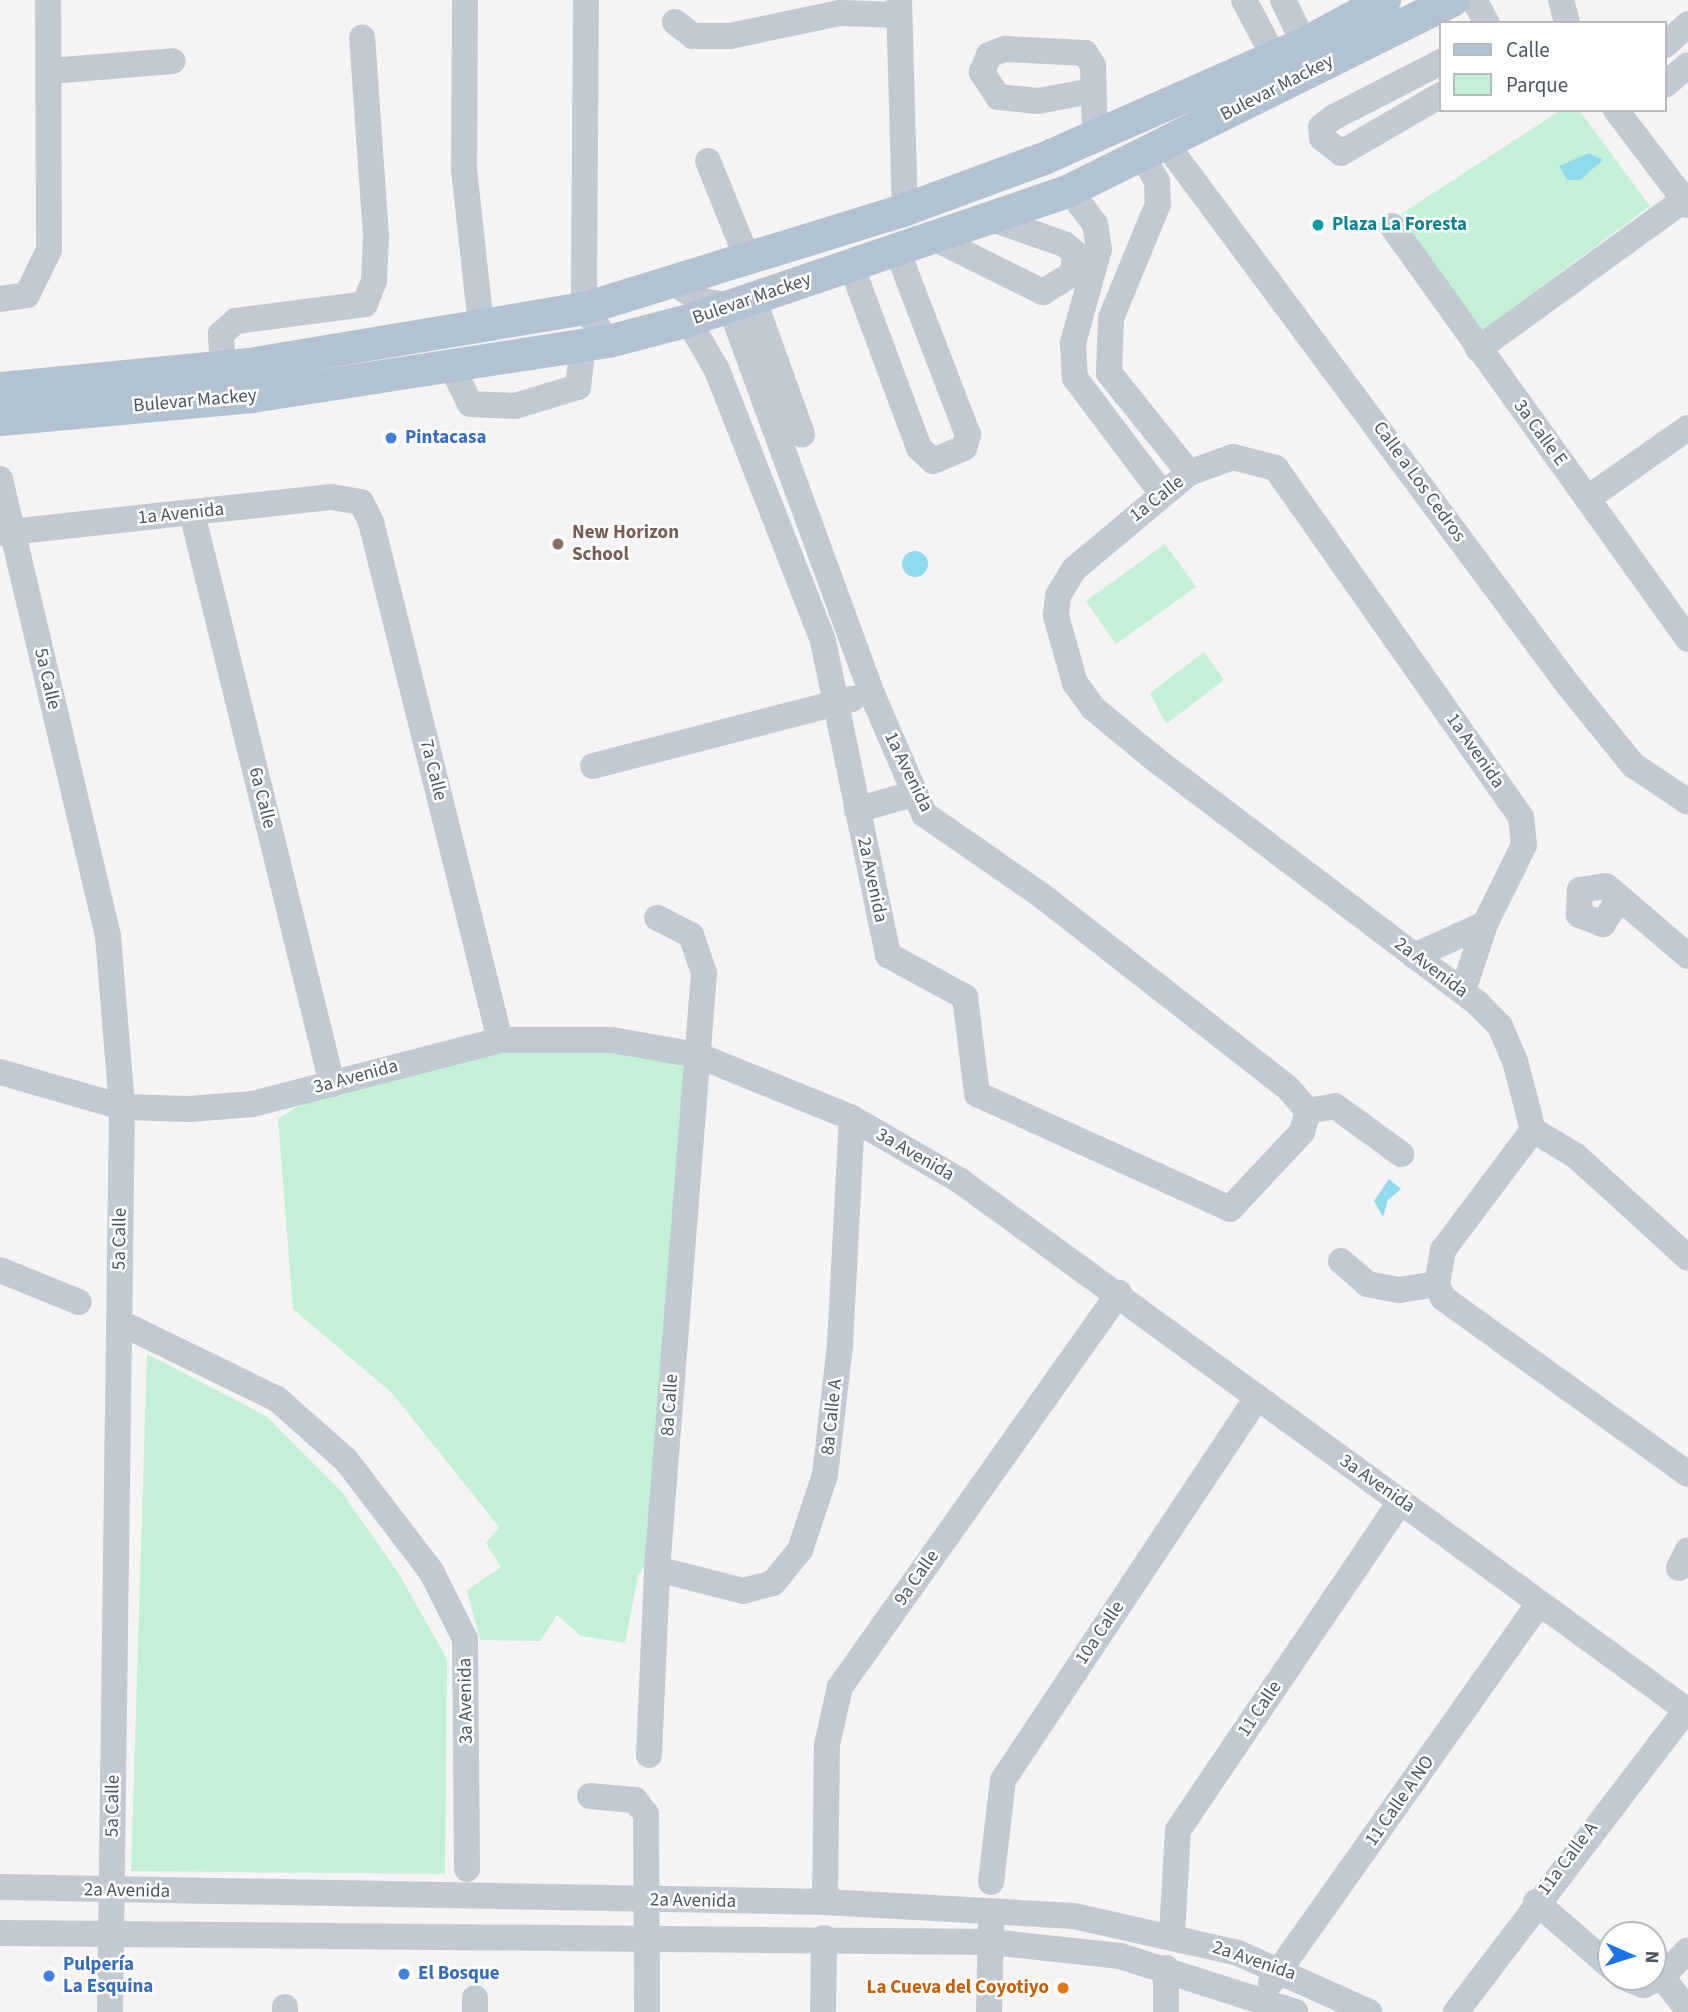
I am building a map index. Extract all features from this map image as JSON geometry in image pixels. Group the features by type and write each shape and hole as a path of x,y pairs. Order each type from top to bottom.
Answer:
{"main road":[{"name":"Bulevar Mackey","path":"1304,43 1384,0"},
{"name":"Bulevar Mackey","path":"0,388 223,366 584,308 905,209 1095,136 1276,71 1452,0"},
{"path":"1276,71 1311,59 1304,43"},
{"name":"Bulevar Mackey","path":"0,419 252,397 595,342 688,320 1069,190 1155,151 1276,71"}],"street":[{"path":"0,299 27,295 49,250 48,0"},
{"path":"465,0 464,169 481,325"},
{"path":"451,365 470,404 515,406 578,387 595,342 584,308 586,0"},
{"path":"1244,0 1276,71"},
{"path":"1283,0 1304,43"},
{"path":"1474,0 1486,21"},
{"path":"1561,0 1566,21"},
{"path":"675,22 692,36 730,36 840,13 899,8 905,209"},
{"path":"1667,43 1688,24"},
{"path":"223,366 221,334 236,321 365,304 374,280 376,236 362,37"},
{"path":"50,71 173,61"},
{"path":"1440,63 1334,117 1321,127 1322,138 1341,153 1440,96"},
{"path":"1667,83 1688,65"},
{"path":"1092,91 1095,136"},
{"path":"1478,349 1686,203 1625,115"},
{"path":"1155,151 1158,204 1111,318 1109,373 1189,473"},
{"name":"Calle a Los Cedros","path":"1155,151 1633,765 1688,802"},
{"path":"708,162 747,258"},
{"path":"1069,190 1096,224 1099,249 1073,343 1075,378 1161,492"},
{"path":"932,237 1044,292 1073,273 1075,253 1064,244 989,218"},
{"name":"3a Calle E","path":"1392,226 1688,639"},
{"path":"851,265 919,448 933,461 964,448 968,435 897,250"},
{"path":"670,281 703,301 742,302 802,434"},
{"name":"1a Avenida","path":"742,302 746,356 872,694 924,814 1041,895 1288,1088 1308,1111"},
{"name":"2a Avenida","path":"688,320 715,365 765,500 818,628 888,955 965,996 977,1094 1230,1209 1302,1132 1308,1111"},
{"path":"1588,498 1688,428"},
{"name":"1a Calle","path":"1056,617 1074,569 1161,492 1189,473 1233,457 1259,460 1276,468 1293,490"},
{"name":"5a Calle","path":"0,479 6,532 108,936 122,1107 110,2012"},
{"name":"1a Avenida","path":"1293,490 1521,817 1524,845 1485,924"},
{"name":"1a Avenida","path":"6,532 332,496 360,502"},
{"path":"765,500 814,535"},
{"name":"7a Calle","path":"360,502 374,535 500,1040"},
{"name":"6a Calle","path":"192,513 332,1084"},
{"name":"2a Avenida","path":"1056,617 1075,683 1093,708 1463,991 1500,1026 1533,1130"},
{"path":"818,628 845,620"},
{"path":"593,766 872,694"},
{"path":"857,810 915,793"},
{"path":"1619,899 1688,956"},
{"name":"8a Calle","path":"649,1755 657,1569 704,973 699,949 691,935 657,918"},
{"path":"1415,956 1485,924"},
{"path":"1463,991 1485,924"},
{"name":"3a Avenida","path":"0,1072 122,1107 253,1104 500,1040 612,1040 696,1055 852,1118 958,1181 1119,1293 1255,1400 1401,1501 1687,1711"},
{"path":"1308,1111 1335,1106 1401,1154"},
{"name":"8a Calle A","path":"657,1569 743,1591 773,1583 800,1550 825,1475 840,1345 852,1118"},
{"path":"1688,1258 1576,1156 1533,1130 1443,1250 1437,1284 1443,1298 1688,1474"},
{"path":"1342,1261 1367,1284 1399,1290 1437,1284"},
{"path":"0,1270 79,1302"},
{"name":"9a Calle","path":"825,1902 827,1745 839,1687 1119,1293"},
{"name":"3a Avenida","path":"119,1322 277,1399 346,1460 431,1570 465,1639 467,1869"},
{"name":"10a Calle","path":"991,1882 1003,1780 1255,1400"},
{"name":"11 Calle","path":"1172,1934 1178,1830 1401,1501"},
{"name":"11 Calle A NO","path":"1260,1998 1539,1604"},
{"name":"11a Calle A","path":"1456,2012 1536,1902 1687,1711"},
{"path":"590,1796 643,1805 651,1900 648,2012"},
{"name":"2a Avenida","path":"0,1887 825,1902 1074,1916 1172,1934 1281,1969 1369,2012"},
{"path":"1536,1902 1597,1955"},
{"path":"989,2012 992,1910"},
{"name":"2a Avenida","path":"0,1933 824,1938 990,1942 1120,1955 1260,1998 1295,2012"},
{"path":"823,2012 824,1938"},
{"path":"1667,1972 1688,1950"},
{"path":"1166,1968 1166,2012"},
{"path":"1667,1983 1688,2010"}],"green space":[{"path":"1558,112 1580,112 1650,206 1479,333 1401,214"},
{"path":"1165,544 1196,587 1116,644 1086,601"},
{"path":"1204,652 1224,680 1166,724 1150,693"},
{"path":"500,1040 688,1061 652,1554 638,1576 625,1643 581,1636 557,1615 540,1641 480,1640 467,1590 501,1567 486,1543 499,1527 392,1393 293,1309 278,1119 332,1084"},
{"path":"147,1354 266,1416 341,1491 399,1574 447,1659 445,1874 131,1871"}],"water":[{"path":"1589,153 1603,160 1580,180 1567,180 1559,166"},
{"path":"915,551 925,554 928,564 925,574 915,577 905,574 902,564 905,554"},
{"path":"1389,1179 1401,1189 1388,1200 1383,1217 1374,1201"}],"place":[{"name":"Plaza La Foresta","path":"1318,225"},
{"name":"Pintacasa","path":"391,438"},
{"name":"New Horizon School","path":"558,544"},
{"name":"El Bosque","path":"404,1974"},
{"name":"Pulpería La Esquina","path":"49,1976"},
{"name":"La Cueva del Coyotiyo","path":"1063,1988"}]}
